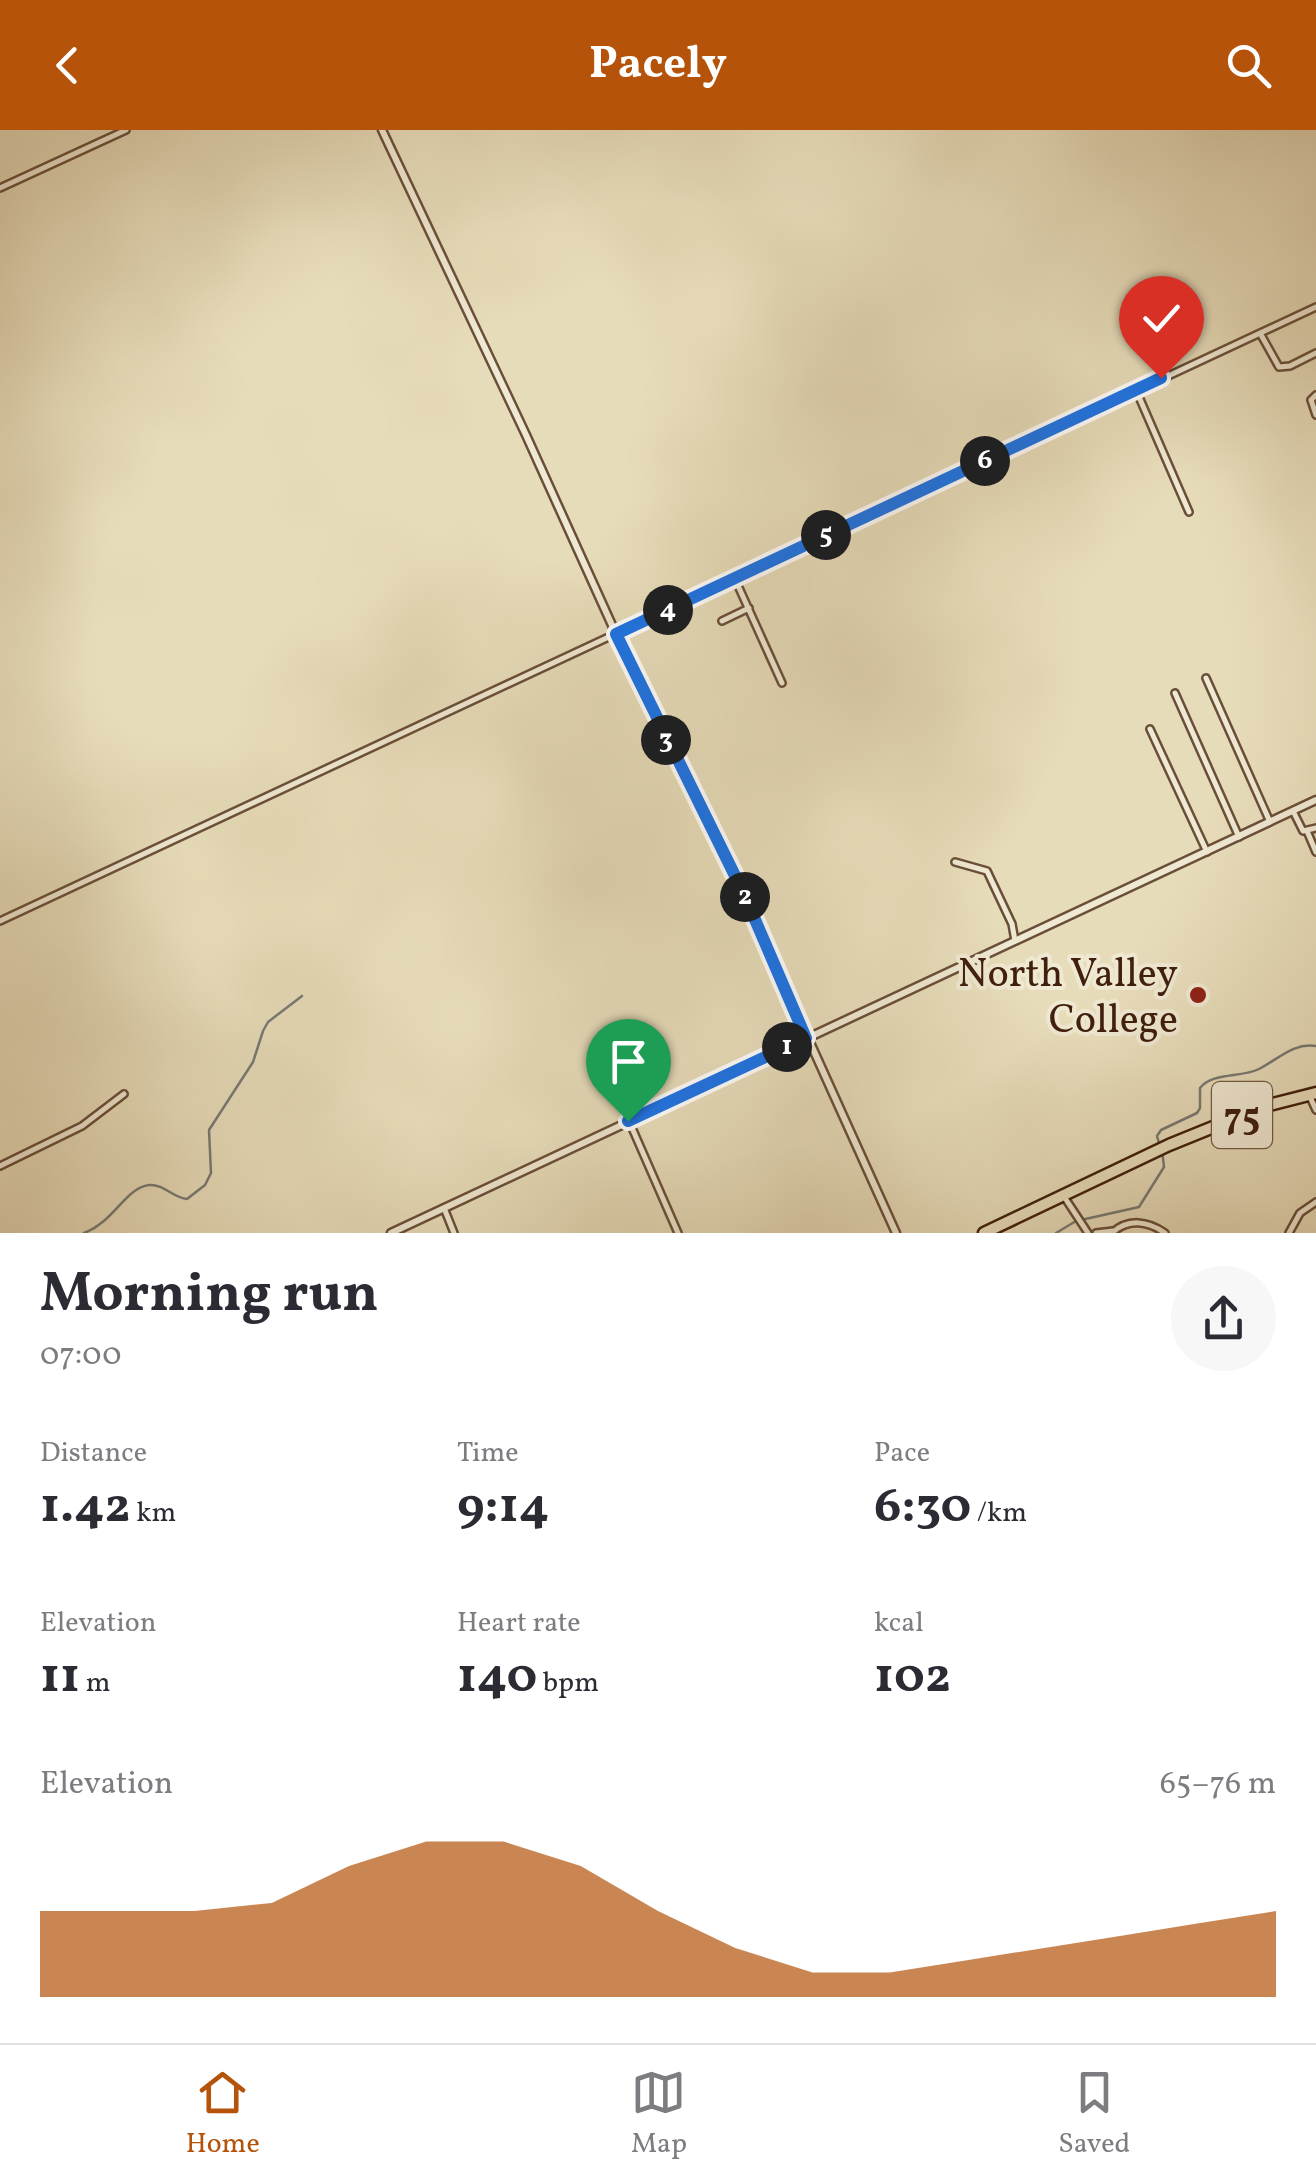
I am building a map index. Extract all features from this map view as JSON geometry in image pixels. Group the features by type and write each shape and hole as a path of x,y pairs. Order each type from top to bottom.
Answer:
{"highway":[{"name":"75","path":"984,1233 1153,1152 1265,1106 1312,1093"}],"street":[{"path":"0,188 126,130"},
{"path":"382,130 616,634 744,894 896,1233"},
{"path":"0,921 1316,306"},
{"path":"1260,333 1279,366 1290,366 1316,354"},
{"path":"1136,390 1190,512"},
{"path":"1316,395 1311,400 1316,416"},
{"path":"734,578 782,682"},
{"path":"722,621 749,608"},
{"path":"1206,678 1270,822"},
{"path":"1175,693 1239,837"},
{"path":"1150,729 1207,852"},
{"path":"391,1233 1316,800"},
{"path":"1293,810 1316,852"},
{"path":"1306,831 1316,828"},
{"path":"954,862 987,871 1012,924 1015,940"},
{"path":"1312,1093 1316,1110"},
{"path":"0,1166 82,1126 124,1094"},
{"path":"628,1121 678,1233"},
{"path":"1062,1196 1088,1233"},
{"path":"1289,1233 1300,1213 1316,1202"},
{"path":"444,1208 454,1233"},
{"path":"1133,1222 1138,1233"},
{"path":"1096,1233 1112,1232 1133,1222 1145,1222 1164,1233"}],"waterway":[{"path":"84,1233 141,1187 154,1185 187,1199 205,1185 211,1173 209,1130 253,1062 268,1022 302,996"},
{"path":"1159,1143 1157,1136 1161,1130 1197,1113 1200,1088 1205,1083 1259,1069 1300,1047 1316,1046"},
{"path":"1081,1220 1139,1207 1164,1167 1162,1150"},
{"path":"1056,1233 1076,1221"}],"place":[{"name":"North Valley College","path":"1198,995"}],"route":[{"path":"628,1121 806,1038 744,894 616,634 1161,378"}]}
